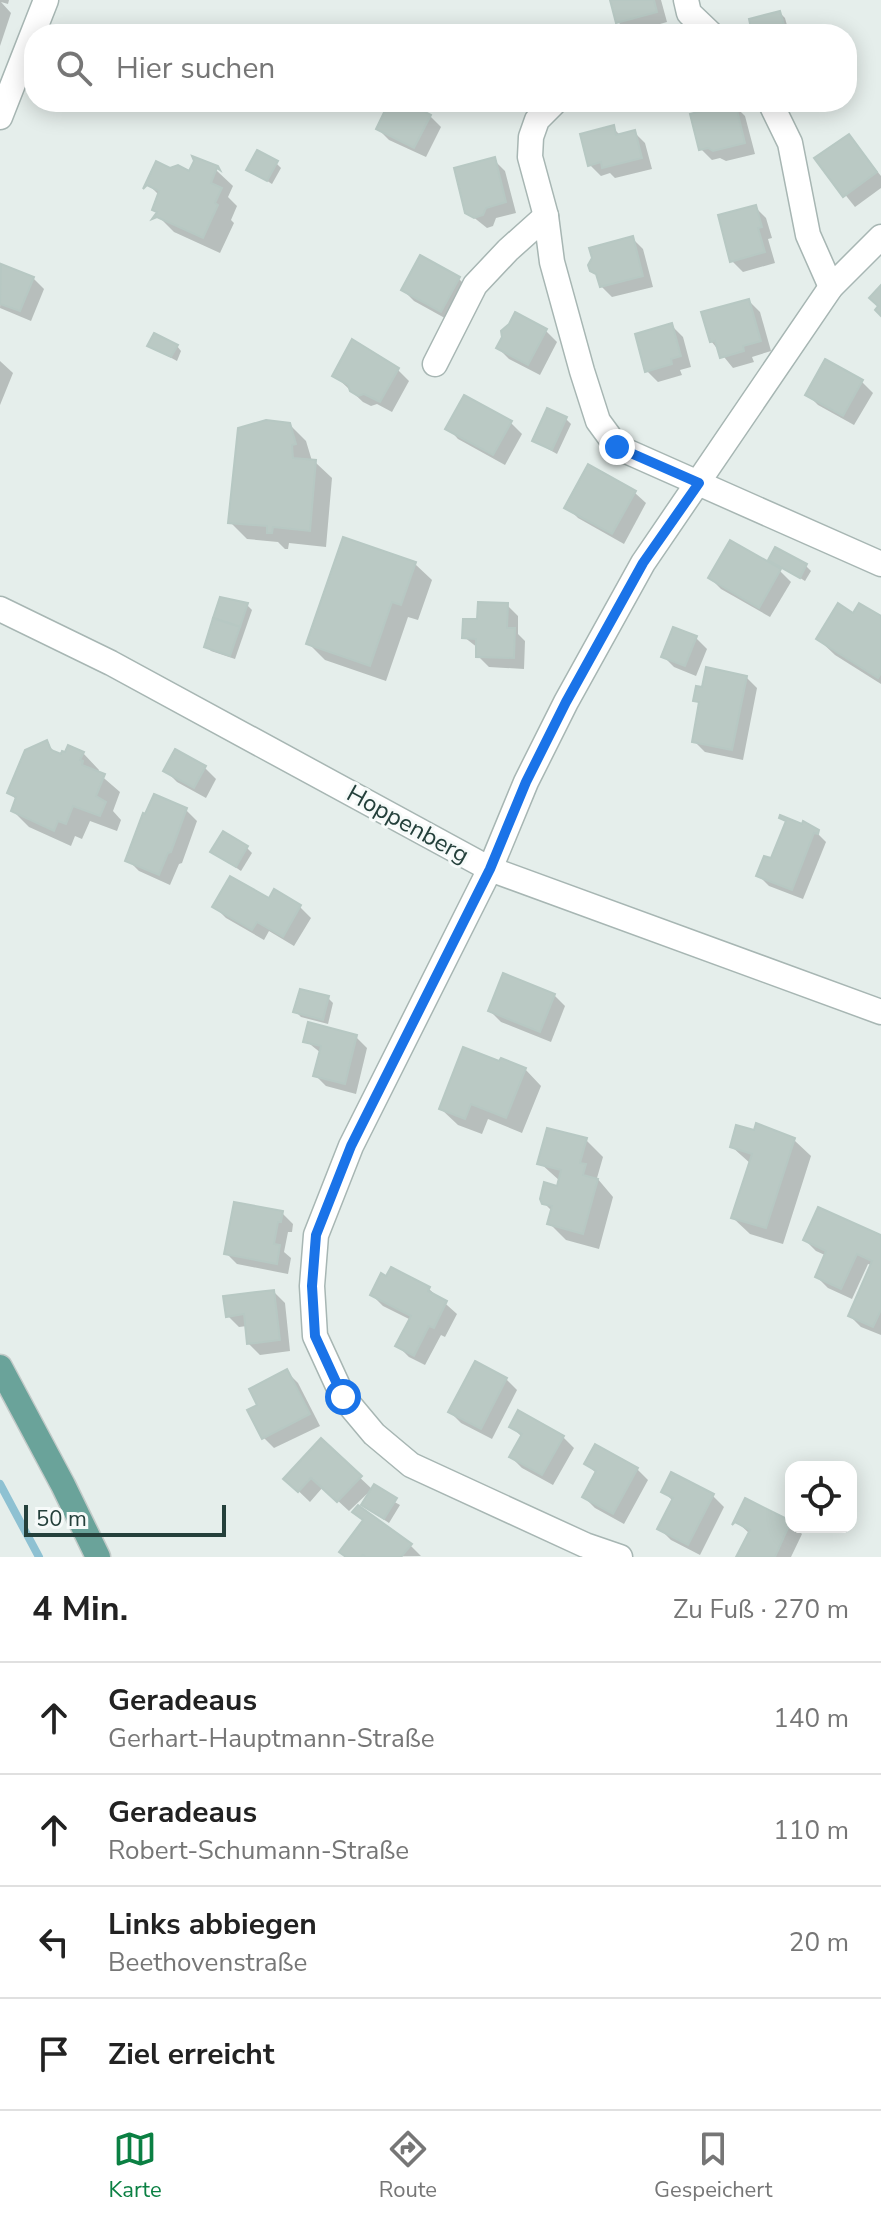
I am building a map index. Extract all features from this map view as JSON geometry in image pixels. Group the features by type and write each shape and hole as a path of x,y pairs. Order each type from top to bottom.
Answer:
{"main road":[{"path":"0,1367 98,1557"}],"street":[{"path":"37,24 46,0"},
{"path":"686,0 689,13 701,24"},
{"path":"0,117 24,56"},
{"path":"545,112 537,120 531,137 530,157 546,216 552,262 598,421 617,447 881,564"},
{"path":"775,112 790,143 808,235 831,287"},
{"path":"435,364 475,285 546,216"},
{"path":"620,1557 582,1551 411,1465 374,1434 343,1397 315,1336 312,1286 316,1235 351,1146 490,869 526,782 566,702 643,563 831,287 881,237"},
{"name":"Hoppenberg","path":"0,609 111,663 490,869 881,1012"}],"building":[{"path":"610,0 654,0 657,12 616,23"},
{"path":"780,11 784,24 750,24 749,19"},
{"path":"384,112 425,112 431,115 414,148 376,129"},
{"path":"737,112 745,143 713,151 708,148 699,150 690,114"},
{"path":"614,125 616,135 635,130 642,158 602,168 601,162 588,166 580,134"},
{"path":"849,134 877,172 843,197 814,158"},
{"path":"257,150 278,161 267,181 246,170"},
{"path":"192,156 218,166 220,170 217,168 211,183 222,188 215,203 218,205 203,238 157,217 152,219 157,212 152,210 159,191 147,185 143,189 156,161 170,168 178,165 189,171 194,161"},
{"path":"495,157 506,202 486,208 483,215 474,218 465,213 454,168"},
{"path":"756,205 765,252 730,262 718,215"},
{"path":"633,236 643,276 600,287 596,274 590,271 588,265 592,258 589,248"},
{"path":"420,255 460,277 441,312 401,290"},
{"path":"1,264 34,277 20,311 0,304"},
{"path":"881,285 881,316 875,310 878,306 869,298"},
{"path":"749,299 761,341 743,346 744,351 720,358 715,341 710,342 701,312"},
{"path":"515,312 547,329 528,365 496,348 502,337 501,331"},
{"path":"672,323 681,356 671,359 672,364 645,372 635,334"},
{"path":"154,333 178,345 171,357 147,346"},
{"path":"352,339 399,368 380,402 364,394 358,396 350,391 348,385 332,376"},
{"path":"825,359 863,380 843,416 805,395"},
{"path":"464,395 512,421 493,455 445,429"},
{"path":"547,408 567,417 552,450 532,441"},
{"path":"266,420 290,423 296,444 292,445 293,458 316,460 310,531 273,527 272,533 267,533 267,526 228,523 238,428"},
{"path":"588,464 636,491 612,534 564,508"},
{"path":"343,537 416,562 401,605 392,602 370,666 306,644"},
{"path":"730,540 781,569 759,608 708,578"},
{"path":"775,547 807,564 800,578 768,560"},
{"path":"220,597 248,603 240,627 213,618"},
{"path":"478,602 508,603 507,628 515,628 514,658 476,657 476,639 462,638 463,619 477,619"},
{"path":"838,603 853,613 859,603 881,616 881,673 878,678 816,639"},
{"path":"213,618 240,627 230,656 204,647"},
{"path":"673,627 697,636 685,666 661,657"},
{"path":"706,667 747,676 732,750 692,742 699,702 693,701 696,686 702,687"},
{"path":"47,740 51,750 61,754 68,745 84,752 80,760 83,761 82,765 105,774 96,796 106,802 100,816 73,806 66,824 58,821 54,831 11,811 16,797 7,793 25,750"},
{"path":"175,749 206,766 194,788 163,771"},
{"path":"154,794 187,808 159,875 125,861 143,813"},
{"path":"780,815 802,824 803,821 819,830 818,834 814,833 792,890 756,876 764,856 771,858 786,821 779,818"},
{"path":"223,831 248,846 236,867 210,852"},
{"path":"230,876 269,898 274,889 301,905 283,937 257,922 252,930 212,907"},
{"path":"503,973 555,994 540,1032 488,1011"},
{"path":"300,989 329,996 323,1020 293,1012"},
{"path":"308,1022 357,1035 345,1084 313,1076 321,1046 303,1042"},
{"path":"463,1047 526,1068 506,1118 471,1104 465,1119 439,1109"},
{"path":"756,1123 795,1138 766,1228 731,1218 752,1154 730,1147 736,1125 754,1130"},
{"path":"547,1128 587,1138 580,1163 586,1164 583,1175 598,1179 583,1234 547,1224 552,1206 542,1204 540,1199 544,1182 557,1186 561,1170 537,1164"},
{"path":"234,1202 283,1211 274,1244 280,1245 277,1264 224,1254"},
{"path":"818,1207 881,1235 881,1310 873,1327 848,1316 872,1261 857,1254 841,1289 815,1277 826,1251 803,1240"},
{"path":"391,1267 430,1287 428,1291 447,1301 434,1328 429,1326 414,1356 395,1346 411,1316 370,1295 381,1273 386,1276"},
{"path":"274,1290 280,1340 247,1344 244,1314 226,1317 223,1296"},
{"path":"475,1361 507,1378 481,1429 448,1412"},
{"path":"287,1369 310,1414 262,1439 247,1410 257,1405 249,1389"},
{"path":"518,1410 564,1436 542,1475 509,1457 522,1434 509,1427"},
{"path":"321,1438 362,1476 337,1502 311,1478 298,1492 283,1479"},
{"path":"595,1444 638,1468 613,1514 582,1497 596,1471 584,1464"},
{"path":"671,1472 714,1494 688,1545 657,1529 673,1498 661,1492"},
{"path":"374,1484 397,1498 384,1519 361,1505"},
{"path":"745,1498 785,1518 786,1533 775,1557 736,1557 750,1530 735,1522 732,1525"},
{"path":"358,1505 412,1544 401,1557 346,1557 339,1552 363,1520 352,1512"}],"waterway":[{"path":"0,1484 39,1557"}],"route":[{"path":"343,1397 315,1336 312,1286 316,1235 351,1146 490,869 526,782 566,702 643,563 699,483 617,447"}]}
